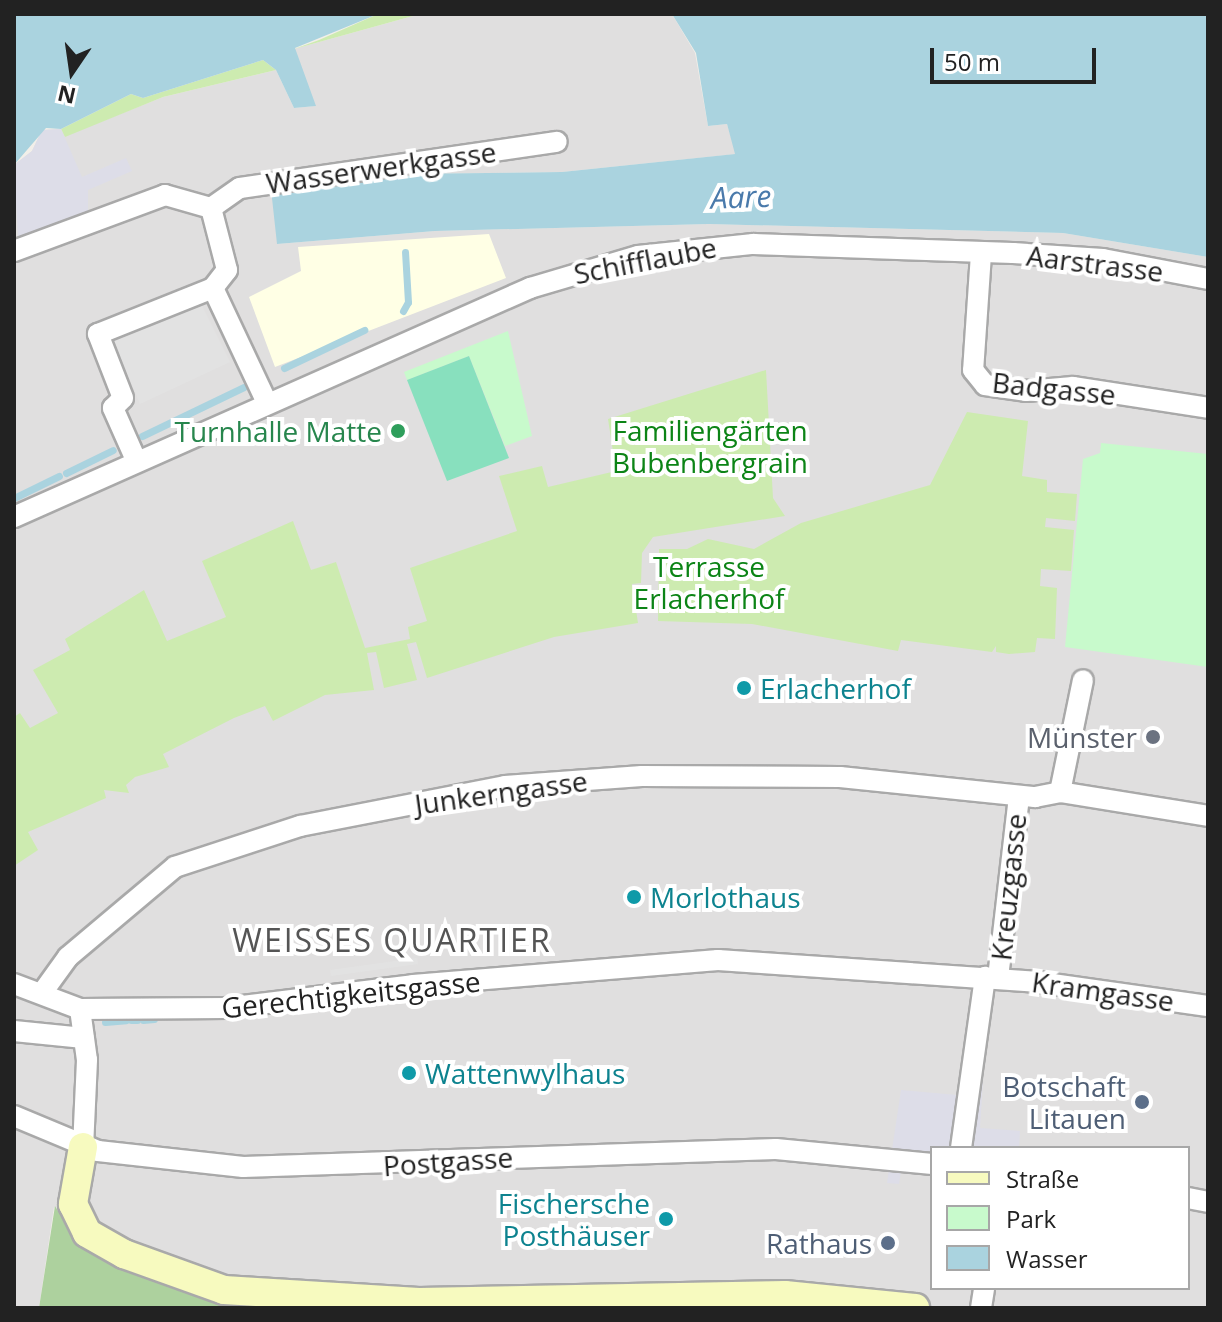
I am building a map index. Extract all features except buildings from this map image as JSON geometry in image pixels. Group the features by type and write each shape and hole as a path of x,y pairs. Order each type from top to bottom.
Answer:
{"street":[{"name":"Wasserwerkgasse","path":"211,208 240,188 557,142"},
{"path":"14,251 165,195 211,208 227,270 213,288 98,334 123,398 113,408 136,460"},
{"name":"Schifflaube","path":"14,517 136,460 530,288 638,256 753,244 981,254"},
{"name":"Aarstrasse","path":"981,254 1103,259 1208,279"},
{"name":"Badgasse","path":"981,254 973,370 985,385 1026,391 1073,387 1208,408"},
{"path":"213,288 276,399"},
{"path":"1060,792 1083,680"},
{"name":"Junkerngasse","path":"42,993 68,957 175,867 315,823 505,786 642,776 840,777 1019,796 1060,792 1208,816"},
{"name":"Kreuzgasse","path":"961,1146 1019,796"},
{"name":"Gerechtigkeitsgasse","path":"14,984 80,1009 226,1008 413,985 718,960 991,977"},
{"name":"Kramgasse","path":"991,977 1208,1006"},
{"path":"80,1009 84,1038 83,1147 73,1204 87,1233 124,1254 224,1290 419,1302 785,1295 915,1308"},
{"path":"14,1031 84,1038"},
{"name":"Postgasse","path":"14,1116 83,1147 153,1161 290,1168 706,1149 787,1149 930,1164"}],"shaded area":[{"path":"420,14 672,14 695,53 708,126 727,124 736,154 562,172 396,174 277,244 435,231 709,224 1063,233 1208,257 1208,1308 930,1308 784,1294 298,1308 99,1257 73,1237 54,1207 39,1308 14,1308 14,165 32,151 42,130 61,129 65,136 163,97 276,70 294,108 315,106 294,49"},
{"path":"61,129 82,177 126,158 132,171 88,190 88,213 18,238 14,165 32,151 42,130"},
{"path":"489,234 506,278 275,367 249,297 301,271 298,247"},
{"path":"200,302 230,362 140,404 112,337"},
{"path":"417,958 418,964 331,976 330,970"},
{"path":"960,1078 983,1081 980,1128 1020,1131 1019,1146 930,1146 930,1175 901,1171 899,1184 887,1183 901,1090 957,1095"}],"green space":[{"path":"378,14 420,14 294,49 319,40"},
{"path":"263,60 276,70 163,97 65,137 61,129 131,94 143,98"},
{"path":"508,331 532,436 505,446 469,356 407,380 404,372"},
{"path":"469,356 509,458 447,481 407,380"},
{"name":"Familiengärten Bubenbergrain","path":"766,370 773,498 785,516 653,537 642,553 641,583 632,584 638,623 554,637 427,678 416,642 407,644 417,680 384,688 376,652 367,653 374,690 325,695 273,721 265,706 234,718 163,754 169,767 135,777 126,785 129,793 104,790 106,798 28,832 38,850 14,866 14,717 20,713 30,728 58,713 33,670 70,650 65,639 144,590 167,641 226,617 202,561 293,521 311,570 336,562 365,648 410,639 408,627 427,621 410,568 517,531 499,476 542,466 548,487 616,471 608,419"},
{"name":"Terrasse Erlacherhof","path":"967,412 1028,421 1022,476 1047,480 1047,492 1077,494 1075,521 1046,518 1045,527 1074,530 1071,571 1041,569 1040,586 1057,588 1055,639 1037,638 1035,652 1009,654 996,652 996,646 992,652 901,640 898,651 752,624 658,621 659,549 687,549 708,539 754,549 801,523 930,485"},
{"path":"1101,443 1208,454 1208,667 1065,647 1083,459 1100,453"},
{"path":"55,1206 73,1237 105,1260 298,1308 39,1308"}],"water":[{"path":"14,14 378,14 295,48 316,106 294,108 276,70 263,60 143,98 131,94 61,129 46,128 14,165"},
{"name":"Aare","path":"672,14 1208,14 1208,257 1063,233 709,224 435,231 277,244 271,189 396,174 562,172 735,154 727,124 708,126 696,53"}],"waterway":[{"path":"403,311 408,302 405,252"},
{"path":"284,368 364,330"},
{"path":"142,436 244,387"},
{"path":"66,473 113,450"},
{"path":"14,498 59,476"},
{"path":"143,1020 154,1019"},
{"path":"105,1022 126,1020"},
{"path":"131,1020 137,1020"}],"place":[{"name":"Turnhalle Matte","path":"398,431"},
{"name":"Erlacherhof","path":"744,688"},
{"name":"Münster","path":"1153,737"},
{"name":"Morlothaus","path":"634,897"},
{"name":"Wattenwylhaus","path":"409,1073"},
{"name":"Botschaft Litauen","path":"1142,1102"},
{"name":"Fischersche Posthäuser","path":"666,1219"},
{"name":"Rathaus","path":"888,1243"}],"district":[{"name":"WEISSES QUARTIER","path":"392,940"}]}
